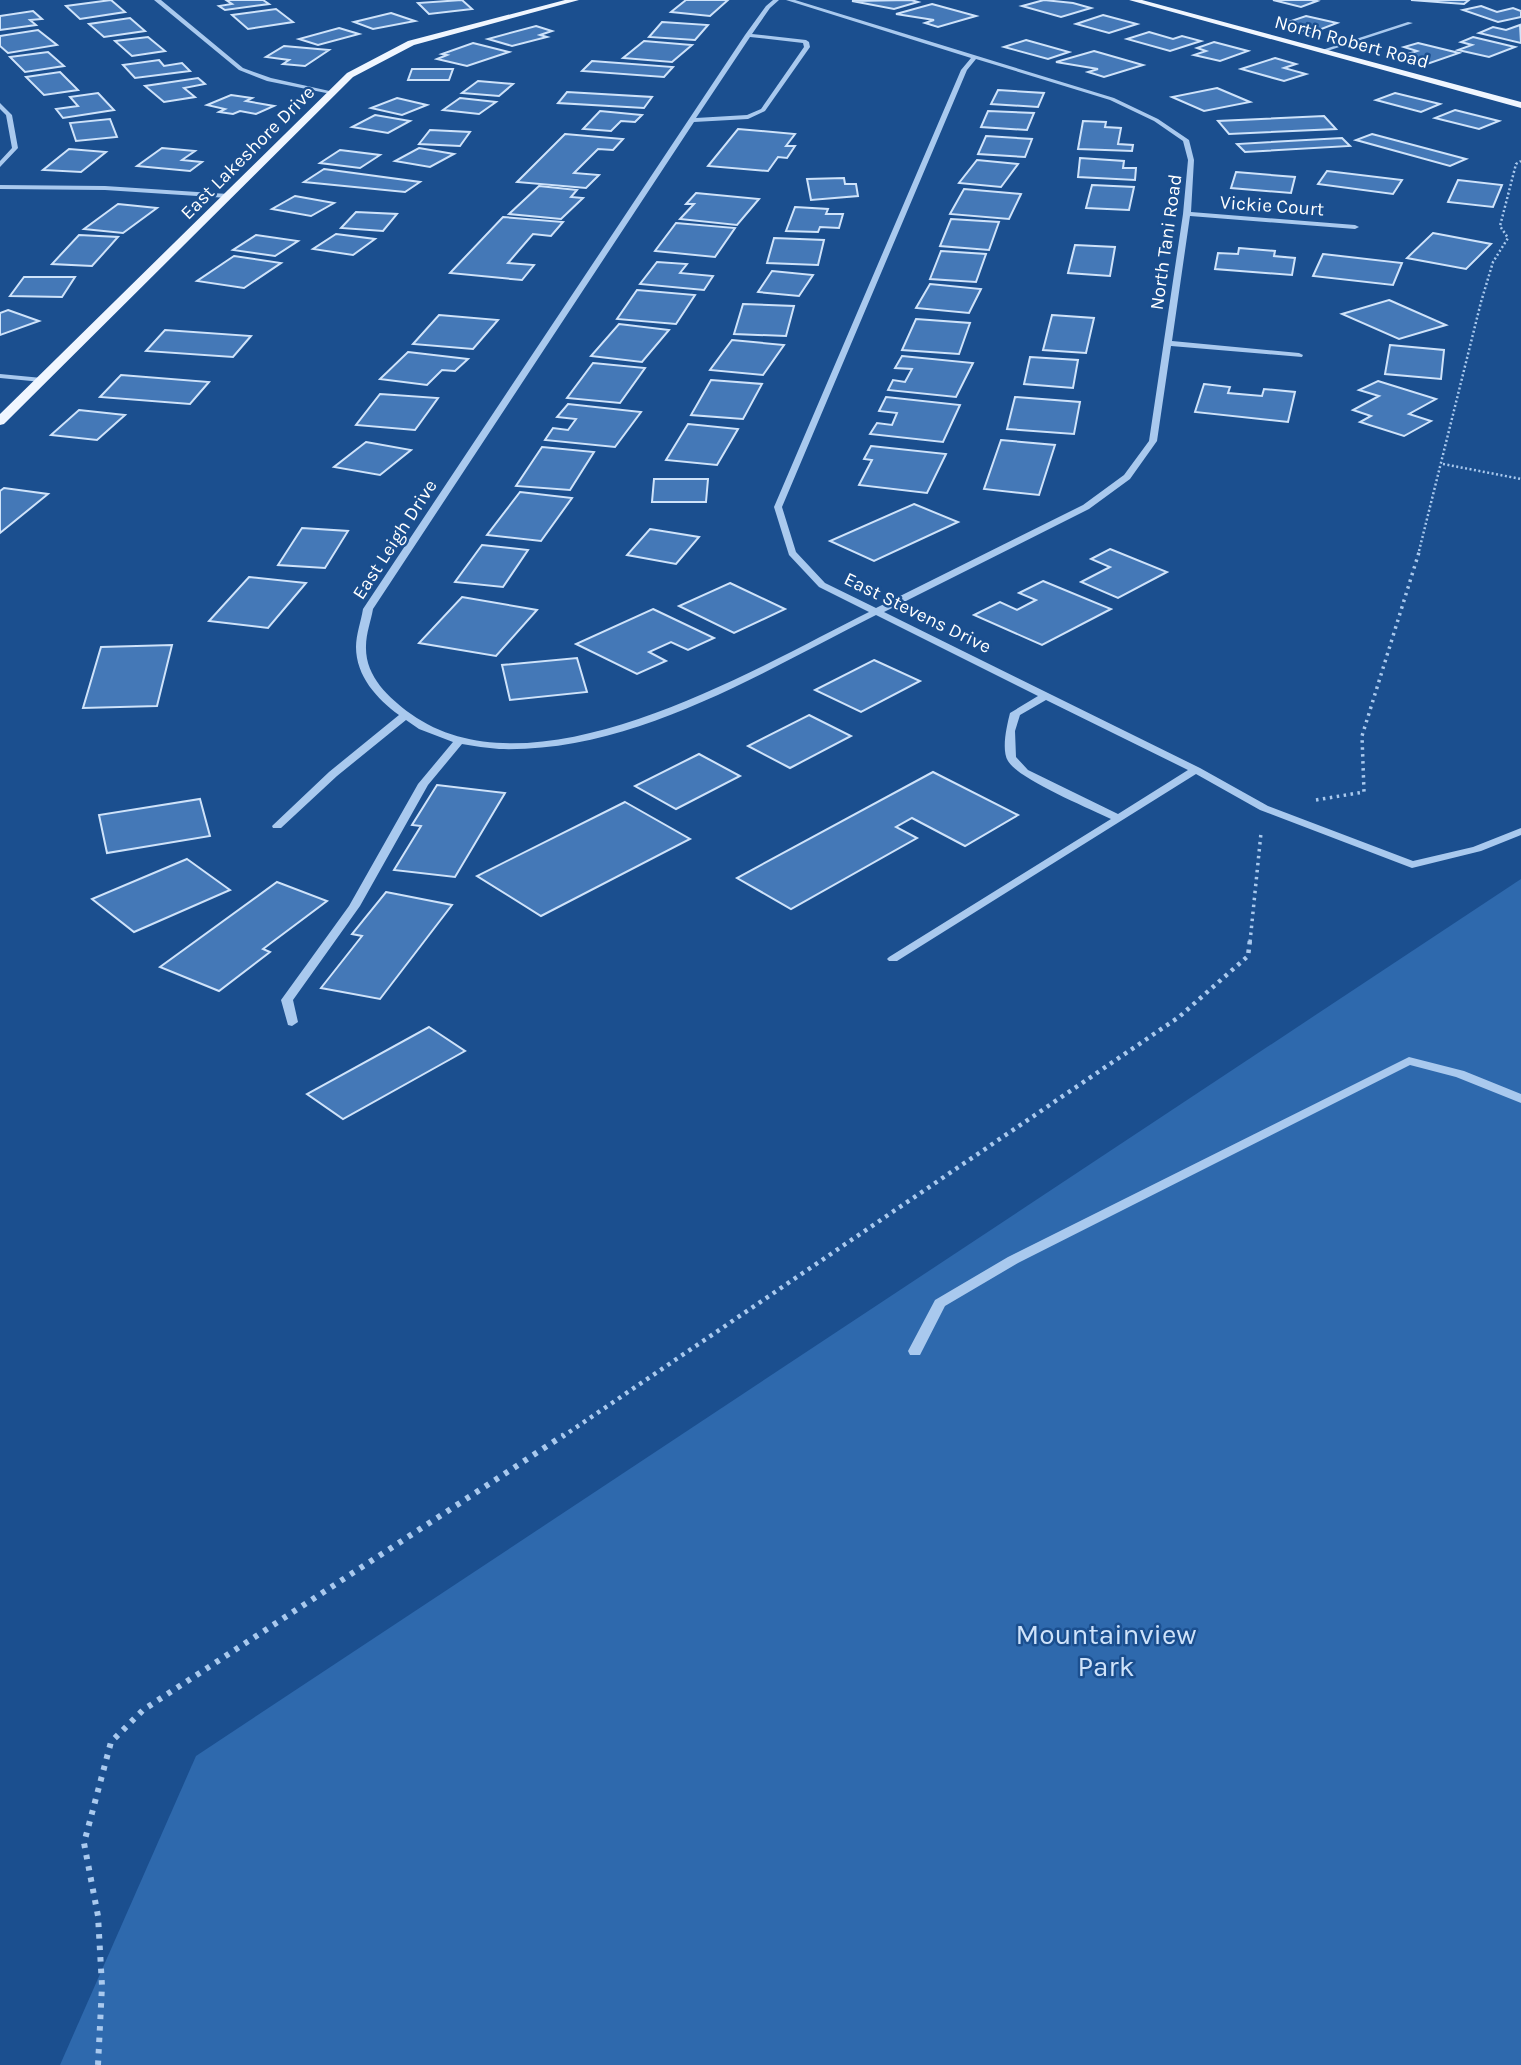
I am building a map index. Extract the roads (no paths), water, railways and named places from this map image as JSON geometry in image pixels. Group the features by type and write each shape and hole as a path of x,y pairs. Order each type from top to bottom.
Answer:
{"main road":[{"name":"East Lakeshore Drive","path":"0,421 350,75 411,43 575,0"},
{"name":"North Robert Road","path":"1133,0 1521,105"}],"street":[{"path":"157,0 241,69 269,80 331,92"},
{"name":"East Leigh Drive","path":"776,0 748,35 368,609 361,650 369,682 404,716 428,732 476,745 518,745 575,739 645,723 693,703 876,613"},
{"name":"North Tani Road","path":"789,0 1112,99 1156,120 1186,140 1191,160 1187,214 1153,441 1127,477 1086,507 876,613"},
{"path":"1322,51 1410,23"},
{"path":"692,120 748,117 763,110 807,47 806,42 748,35"},
{"name":"East Stevens Drive","path":"975,56 964,70 891,235 778,507 792,553 822,585 876,613 1047,695 1196,770 1264,808 1412,865 1477,849 1521,831"},
{"path":"0,105 9,115 15,148 0,165"},
{"path":"0,187 92,188 228,196"},
{"name":"Vickie Court","path":"1187,214 1356,228"},
{"path":"1167,343 1299,355"},
{"path":"0,376 42,380"},
{"path":"1047,695 1015,713 1010,730 1011,758 1024,772 1118,818"},
{"path":"277,826 333,774 404,716"},
{"path":"292,1022 287,1000 354,906 423,784 459,740"},
{"path":"893,959 1196,770"},
{"path":"915,1351 940,1303 1013,1260 1409,1061 1461,1074 1521,1100"}],"park label":[{"name":"Mountainview Park","path":"1106,1650"}]}
